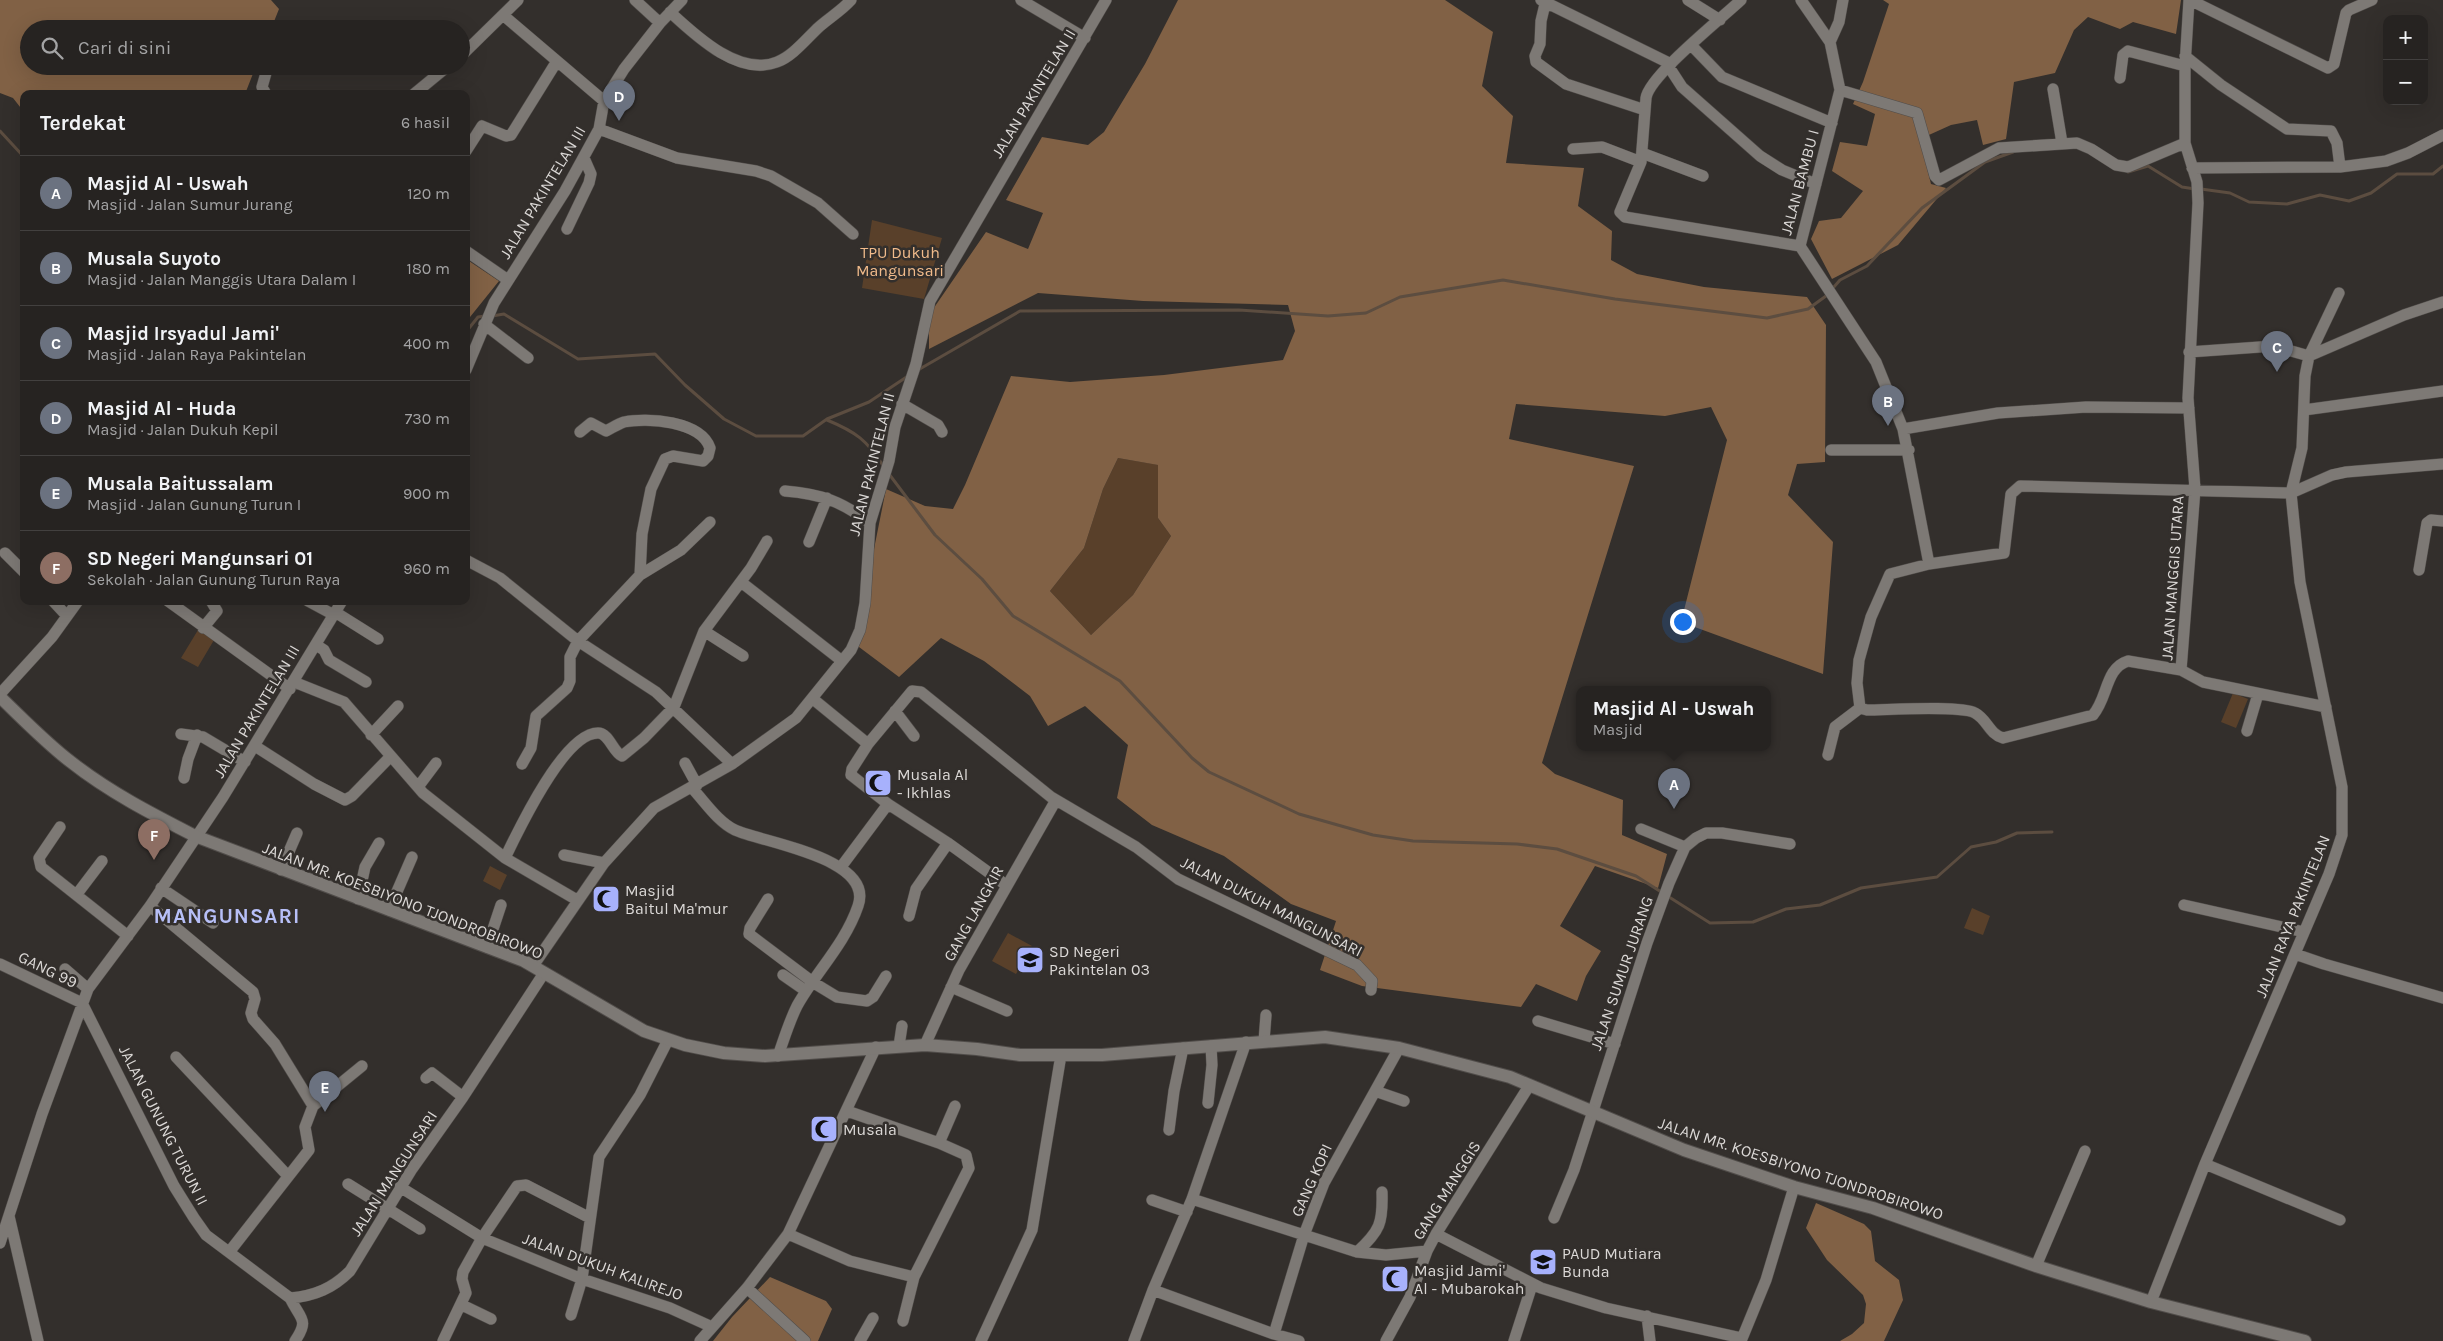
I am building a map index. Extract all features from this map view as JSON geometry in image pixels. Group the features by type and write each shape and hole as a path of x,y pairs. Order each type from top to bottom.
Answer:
{"main road":[{"name":"JALAN MR. KOESBIYONO TJONDROBIROWO","path":"0,696 69,761 148,812 195,836 487,947 539,969 644,1031 668,1040 724,1053 778,1056 876,1047 925,1045 1020,1054 1061,1055 1325,1037 1399,1048 1510,1077 1684,1150 1794,1187 1873,1208 2036,1266 2270,1337 2305,1341"}],"street":[{"path":"470,47 518,0"},
{"path":"635,0 660,23"},
{"name":"JALAN PAKINTELAN III","path":"485,322 494,303 584,158 599,129 604,100 624,69 660,23 682,0"},
{"path":"670,12 698,38 724,55 749,64 763,65 778,62 791,54 851,0"},
{"path":"1021,0 1085,38"},
{"name":"JALAN PAKINTELAN II","path":"539,969 577,900 604,863 654,808 732,764 796,718 851,650 860,630 865,603 870,524 889,461 895,427 916,364 930,301 1106,0"},
{"path":"1688,0 1720,20"},
{"path":"1641,158 1649,88 1670,65 1742,0"},
{"path":"1802,0 1830,42"},
{"path":"1830,42 1839,22 1843,0"},
{"path":"2189,0 2328,68 2334,64 2346,13 2372,0"},
{"name":"JALAN MANGGIS UTARA","path":"2181,670 2195,489 2189,408 2189,352 2198,202 2197,182 2185,143 2185,61 2189,0"},
{"path":"1645,110 1566,84 1536,62 1535,56 1542,35 1541,21 1544,1 1670,65 1682,87 1760,156 1782,170 1816,184"},
{"path":"503,15 604,100"},
{"name":"JALAN BAMBU I","path":"1641,158 1620,212 1625,217 1800,246 1840,90 1830,42"},
{"path":"1692,46 1722,78 1832,123"},
{"path":"2120,78 2124,55 2128,51 2185,61 2287,129 2331,132 2335,135 2340,167"},
{"path":"470,145 482,126 506,136 511,135 557,60"},
{"path":"264,90 262,87 265,75"},
{"path":"419,90 437,75"},
{"path":"2053,89 2062,143"},
{"path":"1840,90 1917,114 1935,176 1939,180 1996,149 2062,143 2082,145 2122,167 2128,167 2185,143"},
{"path":"599,129 677,158 756,171 771,176 818,203 853,234"},
{"path":"2192,168 2340,167 2386,161 2408,153 2443,135"},
{"path":"1573,149 1602,147 1703,176"},
{"path":"567,229 589,183 591,174 584,158"},
{"path":"1800,246 1876,362 1903,429 1909,450 1929,564"},
{"path":"470,254 508,280"},
{"name":"JALAN RAYA PAKINTELAN","path":"2151,1302 2205,1164 2329,874 2342,835 2342,787 2300,582 2291,493 2302,448 2305,376 2309,356 2339,293"},
{"path":"2189,352 2274,346 2309,356 2404,315 2443,302"},
{"path":"470,360 485,322 528,358"},
{"path":"2304,410 2443,391"},
{"path":"902,404 938,425 942,432"},
{"path":"1903,429 1998,413 2086,408 2189,408"},
{"path":"580,432 591,423 606,431 622,423 656,420 691,430 708,443 708,456 703,462 673,456 665,459 659,470 646,508 640,575"},
{"path":"1831,450 1909,450"},
{"path":"1860,708 1857,684 1859,660 1884,583 1894,572 1929,564 2004,553 2011,494 2013,490 2020,486 2195,489 2291,493 2332,475 2346,472 2443,464"},
{"path":"784,491 812,493 827,498 856,513 870,524"},
{"path":"809,542 827,498"},
{"path":"2418,570 2427,523 2431,520 2443,521"},
{"path":"522,764 531,748 536,716 567,688 570,680 570,657 578,641 640,575 681,550 710,522"},
{"path":"505,858 525,815 561,758 570,749 591,734 598,733 604,735 620,756 624,755 674,707 704,631 723,603 741,582 767,541"},
{"path":"5,553 20,568"},
{"path":"470,562 500,578 578,641 656,692 732,764"},
{"path":"741,582 842,662"},
{"path":"57,605 67,616"},
{"path":"0,696 52,637 75,605"},
{"path":"173,605 203,628 292,685 344,702 418,787 505,858 577,900"},
{"path":"203,628 217,611 213,605"},
{"path":"317,605 335,613 378,639"},
{"name":"JALAN PAKINTELAN III","path":"0,1243 42,1114 88,989 150,906 255,746 340,605"},
{"path":"704,631 743,656"},
{"path":"316,645 324,650 329,660 366,682"},
{"path":"1860,708 1867,710 1927,708 1969,711 1979,716 1997,736 2012,738 2093,715 2099,708 2113,669 2128,661 2181,670 2203,682 2326,707"},
{"name":"JALAN DUKUH MANGUNSARI","path":"1006,885 948,843 888,804 851,775 852,769 868,744 912,691 921,692 1056,800 1136,847 1178,879 1358,965 1372,982 1371,990"},
{"path":"2247,731 2258,694"},
{"path":"813,699 868,744"},
{"path":"371,735 398,706"},
{"path":"1828,755 1835,727 1860,708"},
{"path":"895,711 914,736"},
{"path":"181,734 197,735 244,762"},
{"path":"184,778 188,759 197,735"},
{"path":"255,746 314,784 344,800 352,796 390,757"},
{"path":"418,787 436,763"},
{"path":"685,763 695,786 722,821 734,830 804,852 841,867 856,880 860,892 859,905 845,935 791,1018 778,1056"},
{"name":"GANG LANGKIR","path":"925,1045 952,987 1006,885 1029,850 1056,800"},
{"path":"841,867 888,804"},
{"path":"60,827 38,862 41,867 128,936"},
{"path":"1641,829 1686,847 1696,838 1706,833 1722,833 1790,844"},
{"path":"281,870 297,833"},
{"path":"358,899 365,867 379,843"},
{"path":"909,916 918,884 948,843"},
{"name":"JALAN SUMUR JURANG","path":"1554,1218 1574,1170 1659,912 1686,847"},
{"path":"564,855 604,863"},
{"path":"390,910 412,857"},
{"path":"77,894 102,861"},
{"path":"161,888 213,923"},
{"path":"768,899 750,928 749,934 810,987"},
{"path":"487,947 501,905"},
{"path":"2184,905 2304,932"},
{"path":"150,906 253,992 255,999 251,1013 253,1019 275,1044 313,1106"},
{"path":"2295,954 2443,998"},
{"name":"GANG 99","path":"0,964 82,1003"},
{"path":"65,969 88,989"},
{"name":"JALAN MANGUNSARI","path":"290,1298 316,1293 337,1284 350,1271 400,1187 463,1097 539,969"},
{"path":"783,975 837,997 863,1002 873,998 886,976"},
{"path":"952,987 1007,1010"},
{"name":"JALAN GUNUNG TURUN II","path":"82,1003 174,1186 206,1234 230,1251"},
{"path":"1264,1041 1266,1015"},
{"path":"1538,1021 1615,1044"},
{"path":"899,1046 902,1026"},
{"path":"571,1315 582,1279 601,1153 640,1095 668,1040"},
{"path":"1134,1341 1153,1290 1192,1199 1246,1042"},
{"path":"1208,1103 1212,1066 1211,1046"},
{"path":"700,1341 747,1288 788,1234 876,1047"},
{"path":"1170,1130 1174,1091 1183,1048"},
{"name":"GANG KOPI","path":"1274,1334 1304,1235 1324,1183 1399,1048"},
{"path":"981,1341 1032,1230 1061,1055"},
{"path":"176,1057 288,1176"},
{"path":"295,1341 303,1329 304,1322 290,1298 230,1251 309,1150 305,1127 313,1106 362,1066"},
{"path":"426,1078 432,1073 463,1097"},
{"name":"GANG MANGGIS","path":"1386,1341 1410,1298 1427,1251 1436,1234 1529,1086"},
{"path":"1375,1091 1404,1101"},
{"path":"939,1143 955,1106"},
{"path":"847,1111 939,1143 966,1155 969,1168 914,1277 903,1321"},
{"path":"2036,1266 2085,1151"},
{"path":"2205,1164 2340,1220"},
{"path":"348,1184 420,1229"},
{"path":"443,1341 466,1293 462,1279 463,1272 512,1191 521,1184 526,1185 590,1218"},
{"name":"JALAN DUKUH KALIREJO","path":"400,1187 482,1238 582,1279 670,1308 712,1327"},
{"path":"1436,1234 1501,1266 1532,1284 1606,1308 1647,1316 1742,1340 1766,1280 1794,1187"},
{"path":"1357,1252 1379,1228 1382,1214 1382,1192"},
{"path":"1192,1199 1357,1252 1386,1255 1427,1251"},
{"path":"1152,1200 1187,1212"},
{"path":"9,1216 38,1341"},
{"path":"788,1234 850,1261 914,1277"},
{"path":"1514,1341 1532,1284"},
{"path":"747,1288 805,1341"},
{"path":"1153,1290 1274,1334 1299,1341"},
{"path":"462,1304 492,1319"},
{"path":"1647,1316 1650,1341"},
{"path":"860,1341 872,1318"}],"green space":[{"name":"TPU Dukuh Mangunsari","path":"872,220 942,238 924,299 862,288"},
{"path":"1118,458 1159,465 1158,518 1171,536 1133,595 1091,635 1050,591 1084,548 1103,489"},
{"path":"198,630 214,640 198,667 181,658"},
{"path":"2233,693 2248,699 2236,728 2221,722"},
{"path":"490,866 507,875 500,890 483,881"},
{"path":"1972,908 1990,916 1983,935 1964,928"},
{"path":"1008,933 1032,946 1016,974 992,961"}],"shaded area":[{"path":"0,0 271,0 279,9 275,20 20,20 20,75 252,75 247,90 20,90 20,107 13,98 0,93"},
{"path":"1178,0 1445,0 1493,32 1482,86 1513,116 1506,163 1584,168 1578,206 1612,231 1611,260 1637,274 1704,287 1807,297 1826,325 1825,462 1797,464 1788,495 1833,542 1823,674 1681,622 1727,440 1711,407 1665,416 1516,404 1509,439 1634,466 1542,763 1555,774 1623,800 1622,835 1667,854 1658,888 1595,866 1560,926 1601,951 1586,976 1577,1001 1536,984 1521,1007 1362,986 1320,970 1336,921 1291,904 1224,856 1152,825 1117,798 1128,745 1085,706 1048,726 1030,696 984,661 941,638 899,677 855,644 886,489 925,506 953,509 1011,376 1070,382 1164,375 1283,360 1295,331 1288,305 1143,301 1038,293 929,349 929,315 986,232 1028,249 1043,213 1006,200 1042,137 1088,145 1104,132 1145,64","holes":["1118,458 1158,465 1158,518 1171,536 1133,595 1091,635 1050,591 1084,548 1103,489"]},
{"path":"1883,0 2181,0 2176,34 2133,22 2120,29 2088,17 2074,30 2055,73 2014,82 2006,139 1983,145 1977,120 1951,125 1920,139 1931,184 1946,188 1898,245 1832,279 1811,239 1819,221 1841,218 1863,191 1832,171 1840,142 1867,146 1875,114 1853,104 1863,82 1889,4"},
{"path":"470,262 499,281 470,317"},
{"path":"1816,1203 1864,1224 1871,1231 1875,1261 1899,1280 1903,1300 1884,1341 1840,1341 1852,1334 1864,1323 1866,1304 1863,1295 1827,1260 1806,1228"},
{"path":"770,1277 826,1301 832,1309 818,1341 713,1341 732,1317"}],"waterway":[{"path":"0,131 20,153"},
{"path":"918,370 1020,311 1239,310 1328,316 1366,313 1400,297 1503,280 1615,299 1767,318 1808,309 1826,296 1840,280 1867,266 1922,208 1985,162 2013,152"},
{"path":"2128,172 2148,166 2182,187 2195,189"},
{"path":"2201,189 2230,193 2249,202 2287,204 2320,195 2349,201 2371,193 2397,174 2433,174 2443,166"},
{"path":"492,316 504,314 578,359 655,354 685,385 724,419 756,436 803,436 827,419 869,402 908,376"},
{"path":"470,327 478,317 485,316"},
{"path":"827,420 860,438 872,450 884,467"},
{"path":"889,474 935,535 982,579 1013,616 1120,681 1192,758 1209,772 1299,814 1373,835 1413,841 1517,844 1557,849 1636,876 1710,923 1753,922 1786,909 1820,905 1861,888 1937,877 1971,847 1996,842 2017,833 2052,832"}],"place":[{"name":"Masjid Al - Huda","path":"619,121"},
{"name":"Masjid Irsyadul Jami'","path":"2277,372"},
{"name":"Musala Suyoto","path":"1888,426"},
{"name":"Musala Al - Ikhlas","path":"878,783"},
{"name":"Masjid Al - Uswah","path":"1674,809"},
{"name":"SD Negeri Mangunsari 01","path":"154,860"},
{"name":"Masjid Baitul Ma'mur","path":"606,899"},
{"name":"SD Negeri Pakintelan 03","path":"1030,960"},
{"name":"Musala Baitussalam","path":"325,1112"},
{"name":"Musala","path":"824,1129"},
{"name":"PAUD Mutiara Bunda","path":"1543,1262"},
{"name":"Masjid Jami' Al - Mubarokah","path":"1395,1279"}],"district":[{"name":"MANGUNSARI","path":"227,916"}]}
